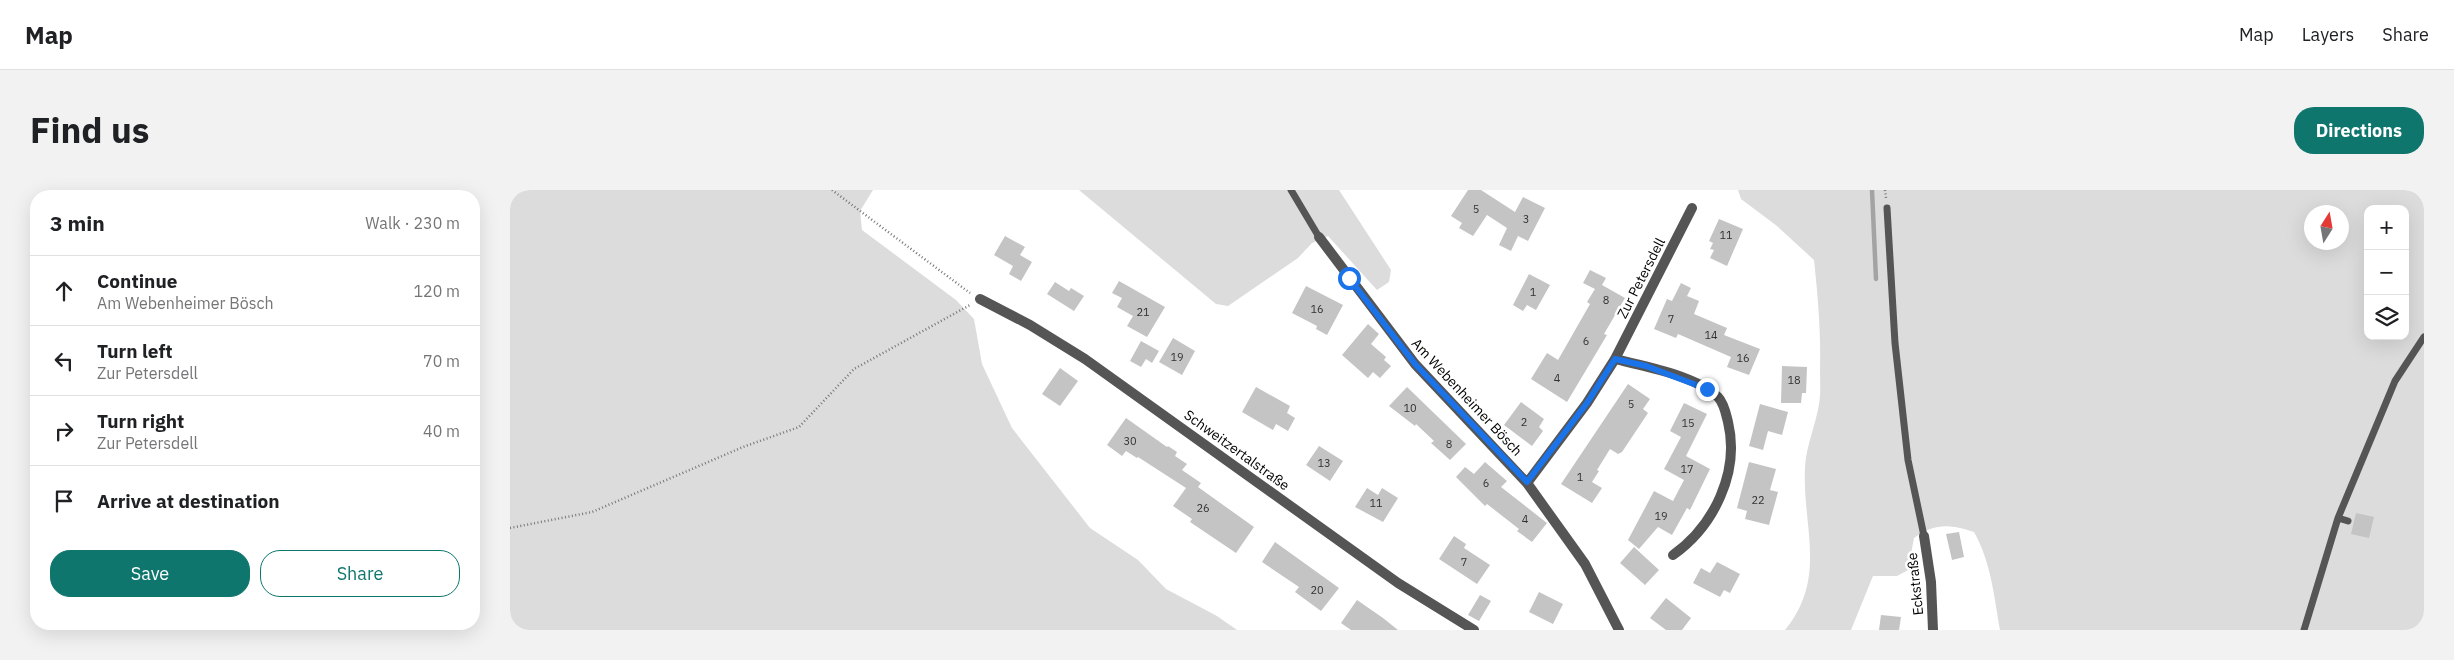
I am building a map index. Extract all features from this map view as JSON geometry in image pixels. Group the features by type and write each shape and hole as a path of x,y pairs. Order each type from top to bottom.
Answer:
{"street":[{"name":"Zur Petersdell","path":"1527,482 1581,410 1615,359 1692,208"},
{"name":"Am Webenheimer Bösch","path":"1320,237 1415,364 1527,482 1585,564 1619,630"},
{"name":"Schweitzertalstraße","path":"980,299 1030,325 1085,359 1398,584 1474,630"},
{"path":"1615,359 1646,366 1707,389 1720,399 1726,414 1731,434 1730,461 1726,485 1700,530 1684,547 1673,555"},
{"name":"Eckstraße","path":"1924,536 1931,582 1933,630"}],"lane":[{"path":"1291,190 1320,237"},
{"path":"1887,208 1899,382 1908,460 1924,536"},
{"path":"2304,630 2338,518 2395,381 2424,337"},
{"path":"2338,518 2348,521"}],"path":[{"path":"510,528 592,512 743,447 799,427 854,368 980,299 954,283 832,190"}],"shaded area":[{"path":"510,190 873,190 860,211 862,230 956,300 974,319 982,364 1012,428 1090,528 1138,560 1166,589 1217,616 1237,630 510,630"},
{"path":"1079,190 1339,190 1391,270 1389,282 1377,290 1328,236 1312,243 1298,258 1228,306 1216,304"},
{"path":"1738,190 2424,190 2424,630 2000,630 1988,567 1974,532 1957,527 1942,526 1914,538 1908,570 1897,576 1873,576 1851,630 1785,630 1798,610 1806,591 1809,571 1810,551 1805,467 1807,451 1820,400 1820,329 1814,260 1777,226 1741,199"}],"building":[{"path":"1468,190 1481,190 1515,212 1523,197 1545,208 1528,241 1518,236 1511,251 1499,245 1507,228 1487,215 1473,236 1459,228 1462,223 1451,216"},
{"path":"1719,219 1743,229 1727,266 1710,258 1714,250 1710,249 1713,243 1709,241"},
{"path":"1005,236 1025,247 1020,255 1032,262 1021,281 1009,274 1013,266 994,255"},
{"path":"1590,270 1606,278 1602,285 1625,298 1604,334 1607,335 1567,402 1531,379 1547,353 1558,360 1590,304 1587,302 1595,289 1583,283"},
{"path":"1529,274 1550,285 1536,310 1527,305 1523,311 1513,305"},
{"path":"1119,281 1165,307 1147,337 1127,326 1133,316 1117,307 1122,298 1112,293"},
{"path":"1055,282 1069,291 1071,288 1084,296 1074,311 1047,294"},
{"path":"1681,283 1691,288 1687,296 1699,301 1694,314 1727,328 1724,335 1760,349 1749,375 1727,367 1731,357 1678,334 1676,338 1654,329 1667,299 1672,301"},
{"path":"1306,286 1343,305 1327,335 1316,329 1317,326 1292,313"},
{"path":"1368,324 1379,334 1371,344 1386,357 1384,360 1391,366 1380,378 1373,372 1368,378 1342,355"},
{"path":"1173,338 1195,351 1182,375 1159,362"},
{"path":"1141,341 1159,351 1152,363 1146,359 1141,367 1130,361"},
{"path":"1782,366 1807,367 1806,393 1802,393 1801,403 1781,403"},
{"path":"1060,368 1078,381 1060,406 1042,394"},
{"path":"1628,384 1650,399 1643,409 1648,413 1622,452 1618,454 1610,449 1592,482 1602,488 1592,503 1561,484"},
{"path":"1256,387 1290,406 1287,413 1295,418 1288,431 1276,424 1273,430 1242,412"},
{"path":"1407,387 1466,444 1450,460 1431,443 1434,441 1416,424 1415,426 1389,406"},
{"path":"1521,402 1544,419 1539,427 1543,431 1532,446 1504,425"},
{"path":"1684,403 1707,414 1686,456 1710,469 1690,510 1687,508 1672,535 1658,527 1639,549 1628,540 1654,491 1673,501 1684,480 1664,469 1681,437 1670,431"},
{"path":"1760,404 1788,412 1782,435 1768,431 1763,450 1749,446"},
{"path":"1126,418 1177,452 1175,456 1187,464 1182,470 1201,483 1198,487 1254,527 1236,553 1190,522 1192,519 1173,506 1186,488 1138,457 1126,451 1122,456 1107,445"},
{"path":"1319,446 1343,461 1330,481 1306,465"},
{"path":"1485,462 1507,481 1501,487 1547,523 1532,542 1517,531 1519,529 1487,504 1485,506 1456,477 1465,467 1474,474"},
{"path":"1749,462 1776,469 1770,490 1778,492 1769,525 1745,519 1747,511 1737,508"},
{"path":"1367,488 1378,495 1382,488 1398,498 1383,522 1355,507"},
{"path":"2356,513 2374,517 2369,538 2351,534"},
{"path":"1959,532 1964,557 1952,560 1946,534"},
{"path":"1454,536 1466,544 1464,548 1490,565 1477,584 1439,559"},
{"path":"1275,542 1339,588 1321,611 1295,592 1299,587 1262,562"},
{"path":"1634,547 1659,570 1645,585 1620,563"},
{"path":"1717,562 1740,574 1730,593 1724,590 1720,597 1693,583 1701,568 1710,573"},
{"path":"1539,592 1563,604 1553,624 1529,612"},
{"path":"1480,595 1491,601 1479,621 1468,615"},
{"path":"1666,598 1691,618 1682,630 1666,630 1650,618"},
{"path":"1357,600 1398,630 1351,630 1341,623"},
{"path":"1881,615 1901,617 1899,630 1879,630"}],"waterway":[{"path":"1872,190 1876,279"}],"route":[{"path":"1349,278 1415,364 1527,482 1587,403 1615,359 1646,366 1707,389"}]}
